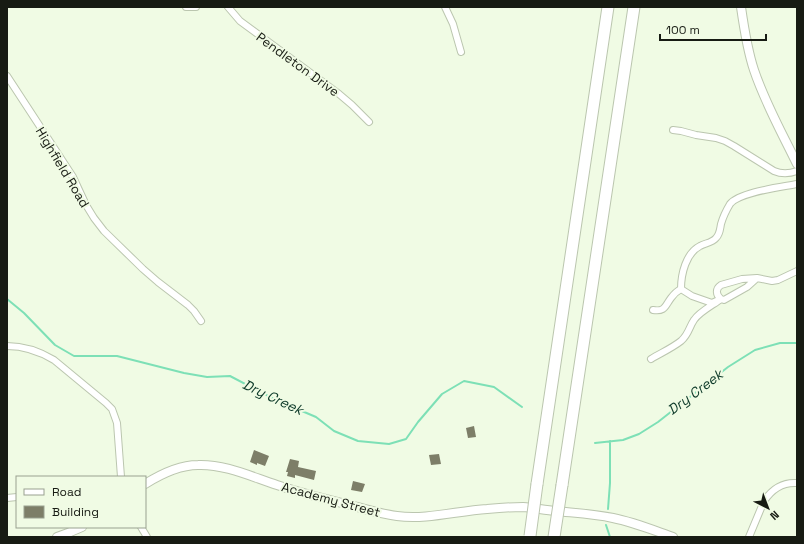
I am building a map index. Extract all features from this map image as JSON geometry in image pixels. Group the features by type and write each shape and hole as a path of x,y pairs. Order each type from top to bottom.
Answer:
{"highway":[{"path":"530,536 608,7"},
{"path":"554,537 634,7"}],"street":[{"path":"186,7 196,7"},
{"name":"Pendleton Drive","path":"228,7 240,21 339,94 369,122"},
{"path":"445,7 453,24 461,52"},
{"path":"741,7 743,28 754,70 771,113 797,164"},
{"name":"Highfield Road","path":"7,76 73,177 86,205 104,231 158,282 188,305 201,321"},
{"path":"673,130 725,141 779,173 786,174 797,171"},
{"path":"681,289 686,261 696,248 716,238 731,203 754,192 797,184"},
{"path":"721,299 717,294 718,287 721,285 742,279 757,278 772,281 778,280 797,271"},
{"path":"681,289 692,296 712,303 721,299 724,300 747,287 757,278"},
{"path":"653,310 663,309 671,297 681,289"},
{"path":"651,358 686,336 690,330 693,320 721,299"},
{"path":"7,346 26,347 44,354 54,360 112,409 117,423 121,476"},
{"name":"Academy Street","path":"146,483 163,474 184,466 207,465 220,467 324,499 397,516 429,516 487,508 523,507 613,518 634,523 662,535 673,537"},
{"path":"749,537 766,497 778,487 785,484 797,483"},
{"path":"57,537 67,530 77,528"},
{"path":"142,528 147,537"}],"building":[{"path":"474,426 476,437 468,438 466,428"},
{"path":"254,450 269,456 265,466 250,462"},
{"path":"439,454 441,464 431,465 429,455"},
{"path":"290,459 299,461 298,467 316,471 314,480 295,475 295,478 287,476 288,472 286,472"},
{"path":"353,481 365,484 362,492 351,490"}],"waterway":[{"name":"Dry Creek","path":"7,299 24,313 55,345 74,356 117,356 184,373 207,377 230,376 276,400 316,417 334,431 358,441 389,444 406,439 418,422 442,394 464,381 494,387 522,407"},
{"name":"Dry Creek","path":"595,443 623,440 639,434 658,422 728,367 755,350 780,343 797,343"},
{"path":"608,509 610,483 610,441"},
{"path":"606,525 610,537"}]}
